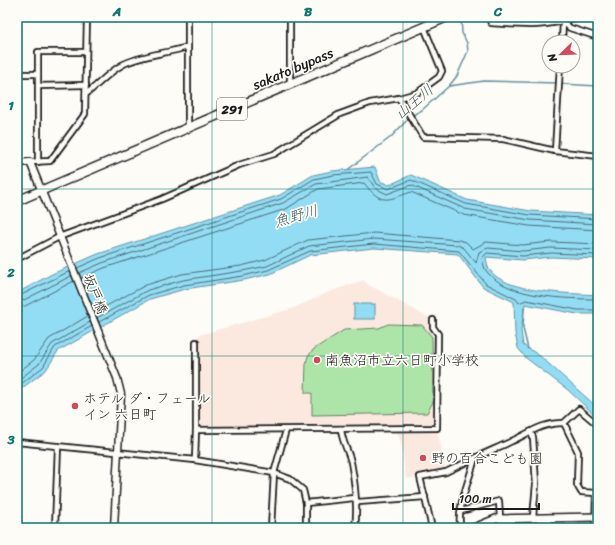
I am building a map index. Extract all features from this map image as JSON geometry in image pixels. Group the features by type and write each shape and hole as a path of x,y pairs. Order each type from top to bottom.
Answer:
{"highway":[{"name":"sakato bypass","path":"17,201 447,17"}],"main road":[{"path":"474,528 489,520 500,518 597,517"}],"street":[{"path":"17,163 50,161 85,114 86,17"},
{"path":"188,17 188,128"},
{"path":"290,17 290,84"},
{"path":"488,17 491,23 537,26 563,22 576,17"},
{"path":"563,22 570,28 598,37"},
{"path":"562,34 563,22"},
{"path":"17,259 59,237 162,199 239,165 274,154 340,114 370,103 417,93 439,77 442,71 424,27"},
{"path":"86,94 122,65 139,58 168,54 187,47"},
{"path":"38,162 38,52 86,52"},
{"path":"17,74 38,74"},
{"path":"555,151 559,74"},
{"path":"38,86 86,85"},
{"path":"399,98 423,137 503,139 555,151 598,156"},
{"name":"坂戸橋","path":"30,162 40,191 117,378 121,394 114,528"},
{"path":"196,430 437,428 438,334 433,327 433,320"},
{"path":"195,460 196,342"},
{"path":"432,528 420,477 446,472 550,423 564,423 579,408 598,425"},
{"path":"564,423 578,452 577,485 581,492 596,493 597,517 595,528"},
{"path":"342,429 342,440 350,461 356,500 356,528"},
{"path":"271,528 274,473 286,430"},
{"path":"530,432 533,437 536,484 533,517"},
{"path":"17,442 195,460 274,473 290,479 304,490 306,503 306,528"},
{"path":"55,528 58,446"},
{"path":"461,528 459,522 461,511 475,458"},
{"path":"306,503 354,498 358,502 425,497"},
{"path":"461,511 499,501 500,518"},
{"path":"548,528 549,517"}],"shaded area":[{"name":"南魚沼市立六日町小学校","path":"363,280 369,285 433,320 433,327 438,334 437,428 446,472 406,479 401,443 396,429 196,430 196,342 199,335 294,308 329,292"}],"green space":[{"path":"388,324 422,325 432,337 433,402 427,413 312,415 312,393 305,393 306,363 308,356 314,349 344,330 379,328"}],"water":[{"name":"魚野川","path":"375,167 380,181 389,185 411,175 467,200 531,211 598,215 598,259 551,257 523,260 486,257 489,269 497,277 523,288 539,291 598,295 598,314 577,314 525,304 521,330 523,345 540,356 598,408 598,418 568,390 526,358 518,348 515,333 514,302 483,287 458,254 374,248 310,255 270,274 244,280 185,289 150,299 58,351 46,370 17,392 17,293 52,274 98,254 280,195 313,175 332,171"},
{"path":"354,304 375,304 375,319 354,319"}],"waterway":[{"name":"山王川","path":"346,171 391,137 411,116 422,110 449,86 457,76 468,51 467,43 462,33 461,17"},
{"name":"山王川","path":"449,86 484,81 557,83"},
{"name":"山王川","path":"561,84 598,86"},
{"path":"524,308 523,328 528,349"}],"place":[{"name":"南魚沼市立六日町小学校","path":"317,360"},
{"name":"ホテル ダ・フェール イン 六日町","path":"75,406"},
{"name":"野の百合こども園","path":"423,458"}]}
